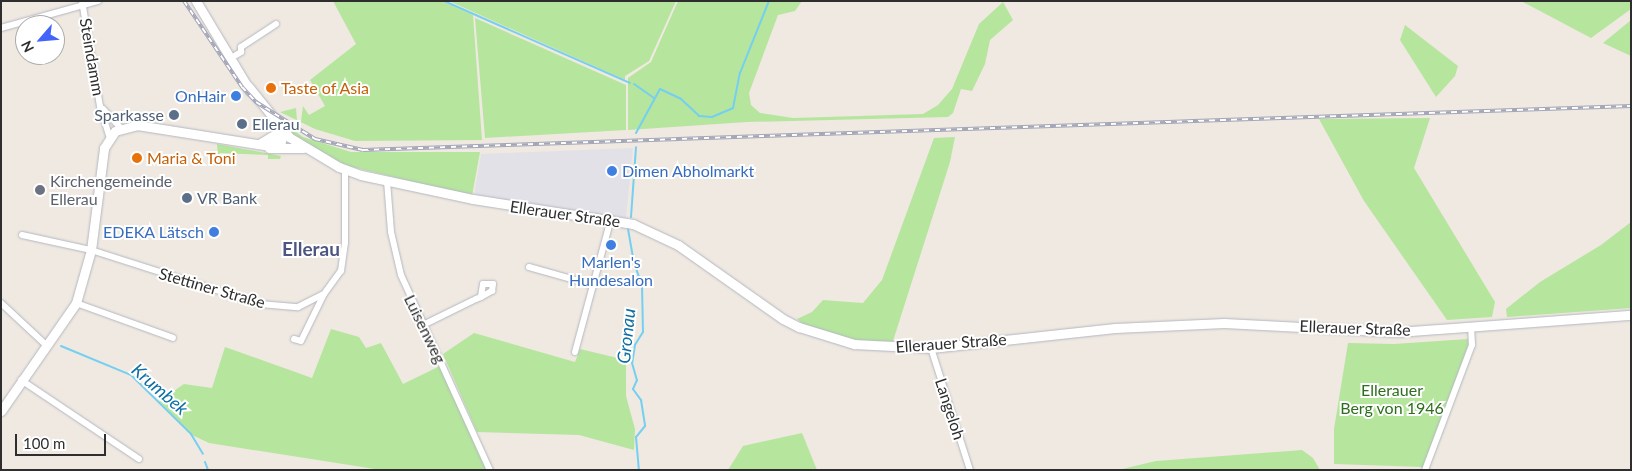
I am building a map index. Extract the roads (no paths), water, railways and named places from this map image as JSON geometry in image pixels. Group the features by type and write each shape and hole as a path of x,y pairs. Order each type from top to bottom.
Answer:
{"main road":[{"name":"Ellerauer Straße","path":"196,1 248,86 284,133 303,148 345,170 387,181 520,208 611,219 650,230 678,245 754,302 799,327 854,344 931,348 1168,325 1258,322 1398,332 1631,315"},
{"path":"3,405 76,303 91,250 99,175 109,136 120,127 137,125 277,150 303,148"},
{"path":"257,145 274,145 284,133"}],"street":[{"path":"1,28 98,1"},
{"name":"Steindamm","path":"83,4 100,106 109,136"},
{"path":"232,58 241,52 241,47 276,24"},
{"name":"Steindamm","path":"100,106 120,127"},
{"name":"Stettiner Straße","path":"22,235 91,250 260,304 298,306 324,294 341,271 344,258 345,170"},
{"name":"Luisenweg","path":"387,181 395,257 408,294 424,324 490,470"},
{"path":"575,352 611,219"},
{"path":"530,268 593,285"},
{"path":"294,339 301,341 324,294"},
{"path":"424,324 481,297"},
{"path":"1,303 47,344"},
{"path":"76,303 173,338"},
{"path":"1425,470 1472,345 1471,327"},
{"name":"Langeloh","path":"931,348 970,470"},
{"path":"21,380 139,458"}],"waterway":[{"path":"444,1 630,83"},
{"name":"Gronau","path":"636,133 660,89 681,99 699,116 712,117 733,108 740,73 769,1"},
{"path":"634,84 654,98"},
{"name":"Gronau","path":"631,217 636,147"},
{"name":"Gronau","path":"628,229 634,263 642,285 643,332 635,345 632,363 637,380 633,389 641,400 645,426 636,437 639,470"},
{"name":"Krumbek","path":"61,346 131,375 191,434 203,454"},
{"name":"Krumbek","path":"205,462 208,470"}],"railway":[{"path":"184,1 242,87 256,102 315,139 363,150 1631,106"}],"place":[{"name":"Taste of Asia","path":"271,88"},
{"name":"OnHair","path":"236,96"},
{"name":"Sparkasse","path":"174,115"},
{"name":"Ellerau","path":"242,124"},
{"name":"Maria & Toni","path":"137,158"},
{"name":"Dimen Abholmarkt","path":"612,171"},
{"name":"Kirchengemeinde Ellerau","path":"40,190"},
{"name":"VR Bank","path":"187,198"},
{"name":"EDEKA Lätsch","path":"214,232"},
{"name":"Marlen's Hundesalon","path":"611,245"}],"district":[{"name":"Ellerau","path":"311,249"}],"park label":[{"name":"Ellerauer Berg von 1946","path":"1392,399"}]}
